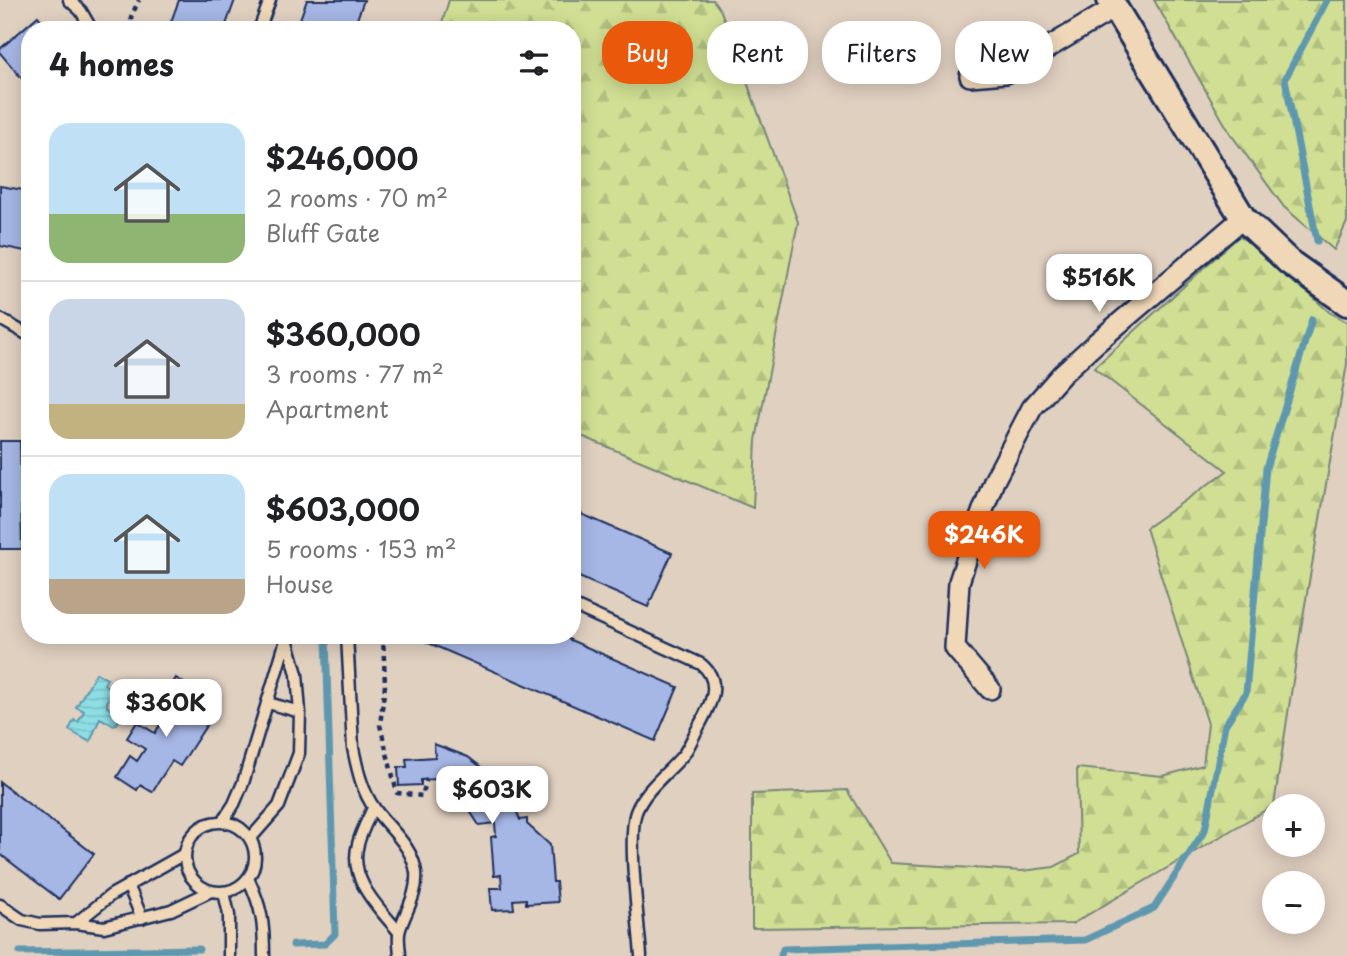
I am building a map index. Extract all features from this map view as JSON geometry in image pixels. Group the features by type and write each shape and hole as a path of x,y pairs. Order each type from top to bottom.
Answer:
{"street":[{"path":"1053,42 1112,4 1243,218 1289,262 1347,303"},
{"path":"990,689 955,648 959,582 993,481 1032,408 1062,374 1243,218"}],"lane":[{"path":"69,0 87,21"},
{"path":"262,21 270,0"},
{"path":"0,319 21,331"},
{"path":"581,609 701,664 710,671 713,686 711,703 686,751 647,793 636,813 633,841 642,956"},
{"path":"223,821 243,783 284,644"},
{"path":"250,839 279,806 299,752 298,674 288,644"},
{"path":"347,644 353,748 362,782 373,808 400,837 411,856 416,873 412,902 399,932 400,956"},
{"path":"268,703 300,712"},
{"path":"373,808 358,843 355,862 359,878 377,906 399,932"},
{"path":"223,821 243,830 250,839 255,852 254,866 248,878 237,888 225,892 211,891 199,886 185,866 187,843 193,834 212,822 223,821"},
{"path":"76,923 94,907 128,885 184,854"},
{"path":"248,878 260,905 264,928 264,956"},
{"path":"128,885 142,918"},
{"path":"0,905 22,920 40,924 76,923 104,927 171,910 211,891"},
{"path":"225,892 229,915 229,956"}],"path":[{"path":"131,21 139,0"},
{"path":"383,644 385,685 380,725 397,793 422,796 427,779"}],"green space":[{"path":"449,0 713,0 721,11 725,21 707,21 707,84 748,84 798,222 756,440 753,508 581,436 581,21 443,21"},
{"path":"1154,0 1347,0 1347,222 1334,250 1284,207 1230,133"},
{"path":"1239,236 1266,254 1329,312 1347,322 1347,364 1301,628 1276,794 1262,794 1262,812 1072,924 752,928 752,794 847,790 891,863 1022,871 1054,867 1079,854 1077,768 1163,776 1203,765 1208,724 1146,528 1227,471 1094,368"}],"water":[{"path":"96,673 107,679 104,684 113,690 107,707 118,713 120,718 117,724 113,725 100,718 90,742 69,730 74,720 78,722 84,711 76,707"}],"building":[{"path":"179,0 235,0 227,21 171,21"},
{"path":"307,0 364,0 356,21 299,21"},
{"path":"21,31 21,78 0,53 0,49"},
{"path":"0,186 21,190 21,250 0,246"},
{"path":"0,441 20,441 21,549 0,549"},
{"path":"581,514 672,553 648,607 581,578"},
{"path":"431,644 580,644 678,687 655,741"},
{"path":"176,678 203,696 195,708 211,718 180,766 172,761 152,792 140,785 137,790 117,777 130,756 137,761 145,749 127,738 137,722 155,733 172,705 163,699"},
{"path":"434,744 468,757 485,770 513,803 520,820 527,819 527,824 550,845 553,882 556,882 558,902 526,904 526,899 513,900 514,909 492,910 490,888 502,888 501,875 494,876 491,837 496,836 495,823 479,825 466,805 437,785 437,779 421,780 421,785 399,786 398,767 407,767 406,759 435,757"},
{"path":"0,782 94,854 59,899 0,854"}],"waterway":[{"path":"1317,241 1285,79 1327,0"},
{"path":"781,955 783,949 1085,940 1154,908 1205,830 1225,725 1246,693 1266,468 1312,319"},
{"path":"293,945 325,944 335,934 326,644"},
{"path":"20,952 199,949"}]}
